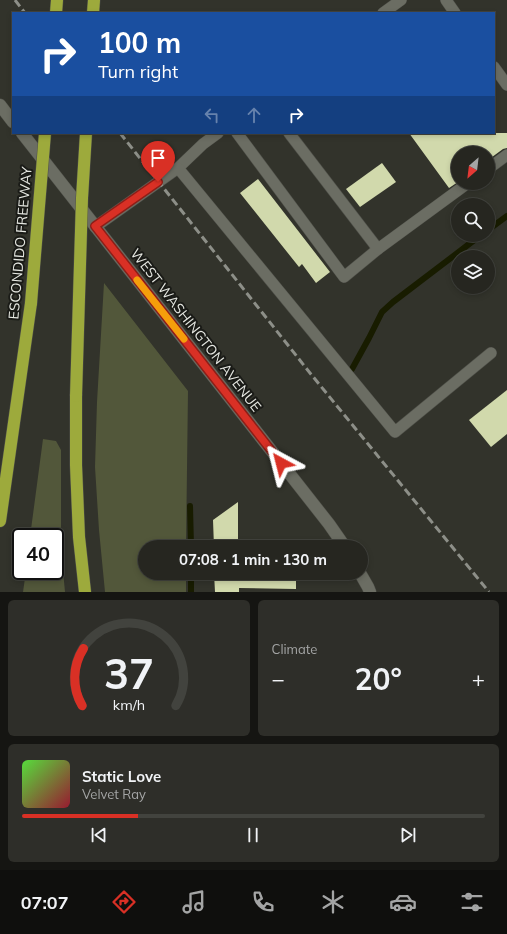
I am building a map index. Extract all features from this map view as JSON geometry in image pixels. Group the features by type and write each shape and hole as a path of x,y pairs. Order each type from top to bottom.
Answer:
{"highway":[{"path":"56,12 57,0"},
{"path":"93,12 94,0"},
{"name":"ESCONDIDO FREEWAY","path":"0,521 31,303 45,134"},
{"path":"85,592 76,472 76,396 82,198 86,134"}],"street":[{"path":"0,105 12,121"},
{"name":"WEST WASHINGTON AVENUE","path":"23,134 340,540"},
{"path":"364,580 370,592"}],"lane":[{"path":"384,12 401,0"},
{"path":"446,0 454,12"},
{"path":"495,68 507,85"},
{"path":"95,226 178,168 203,144 217,134"},
{"path":"238,134 344,276 458,190"},
{"path":"290,134 378,249"},
{"path":"495,164 507,155"},
{"path":"178,168 395,432 491,353"}],"green space":[{"path":"104,283 188,391 186,540 138,540 138,580 186,580 186,592 105,592 95,467"},
{"path":"43,439 56,441 61,450 61,528 31,528"},
{"path":"25,580 64,580 65,592 23,592"}],"building":[{"path":"507,133 507,148 495,155 495,146 451,146 451,187 449,188 410,134"},
{"path":"382,163 396,182 360,207 346,189"},
{"path":"258,179 330,272 316,283 302,264 299,267 240,193"},
{"path":"507,390 507,434 491,447 469,420"},
{"path":"238,502 238,540 214,540 213,520"},
{"path":"214,580 296,580 296,589 239,588 239,592 215,592"}],"waterway":[{"path":"495,225 507,216"},
{"path":"352,369 382,312 472,242"},
{"path":"190,506 191,540"},
{"path":"191,580 191,592"}],"railway":[{"path":"15,0 24,12"},
{"path":"121,134 310,373 489,592"}],"slow traffic":[{"path":"137,280 184,339"}],"route":[{"path":"158,182 95,226 281,463"}]}
